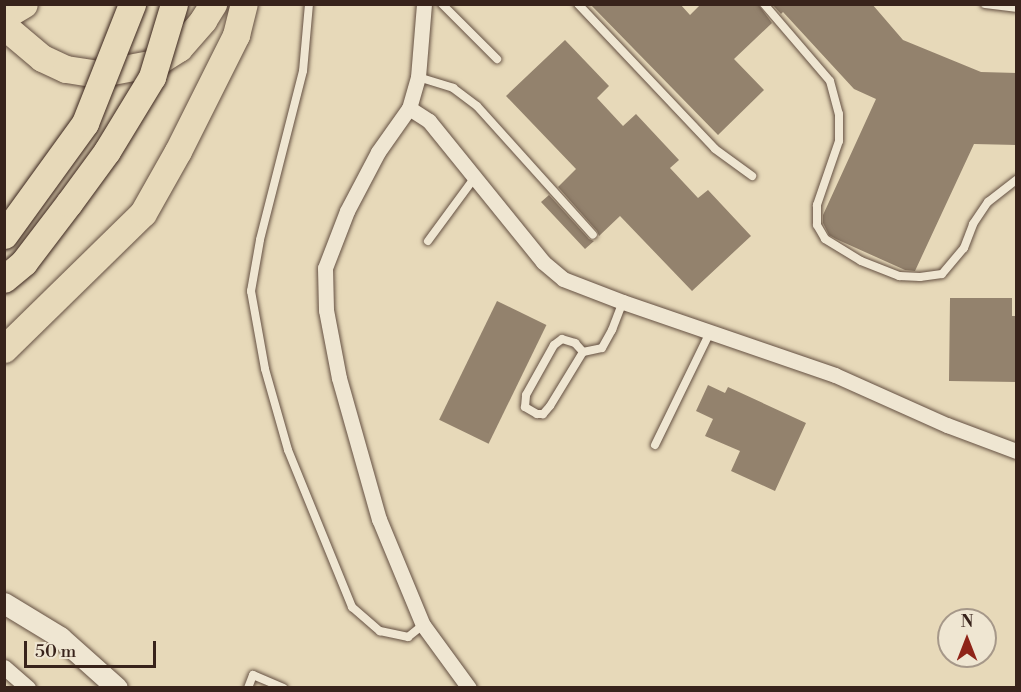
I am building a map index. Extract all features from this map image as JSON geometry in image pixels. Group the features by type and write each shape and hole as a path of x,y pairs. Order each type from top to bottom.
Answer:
{"highway":[{"path":"4,16 24,4"},
{"path":"4,235 85,123 132,4"},
{"path":"4,279 24,262 107,151 152,78 174,4"},
{"path":"4,26 42,58 66,69 96,74 155,63 179,48 203,20 213,4"},
{"path":"4,349 143,213 178,151 236,35 244,4"}],"street":[{"path":"424,4 418,78 409,108 378,152 347,211 325,268 326,310 339,378 379,519 423,625 470,687"},
{"path":"409,108 429,121 543,262 563,279 835,375 947,425 1017,451"},
{"path":"4,603 60,637 117,687"},
{"path":"4,667 28,687"}],"lane":[{"path":"309,4 303,71 260,240 251,291 265,369 288,450 352,608 380,631 408,637 423,625"},
{"path":"442,4 497,59"},
{"path":"578,4 715,149 752,176"},
{"path":"764,4 830,81 839,114 839,141 817,205 817,225 825,239 861,261 899,276 942,274 964,248 973,224 988,202 1017,180"},
{"path":"985,4 1017,8"},
{"path":"418,78 453,88 477,106 593,235"},
{"path":"428,241 475,177"},
{"path":"583,352 575,343 562,339 557,341 526,395 525,407 537,414 543,414 583,352 602,348 623,302"},
{"path":"655,445 710,332"},
{"path":"248,687 253,675 283,687"}],"building":[{"path":"590,4 680,4 690,15 701,4 758,4 772,23 734,59 764,90 718,135"},
{"path":"772,4 872,4 903,40 981,72 1017,73 1017,145 974,144 915,271 905,270 829,235 823,223 823,215 876,99 854,89 783,12 781,14"},
{"path":"565,40 609,86 597,98 623,126 636,114 679,160 670,168 698,198 708,190 751,236 692,291 620,216 599,236 558,187 576,169 506,96"},
{"path":"549,195 589,239 594,241 585,249 541,202"},
{"path":"950,298 1012,298 1012,316 1017,316 1017,382 949,381"},
{"path":"497,301 546,325 489,444 439,420"},
{"path":"708,385 725,393 728,387 806,423 775,491 731,471 740,451 705,436 713,419 696,411"}]}
